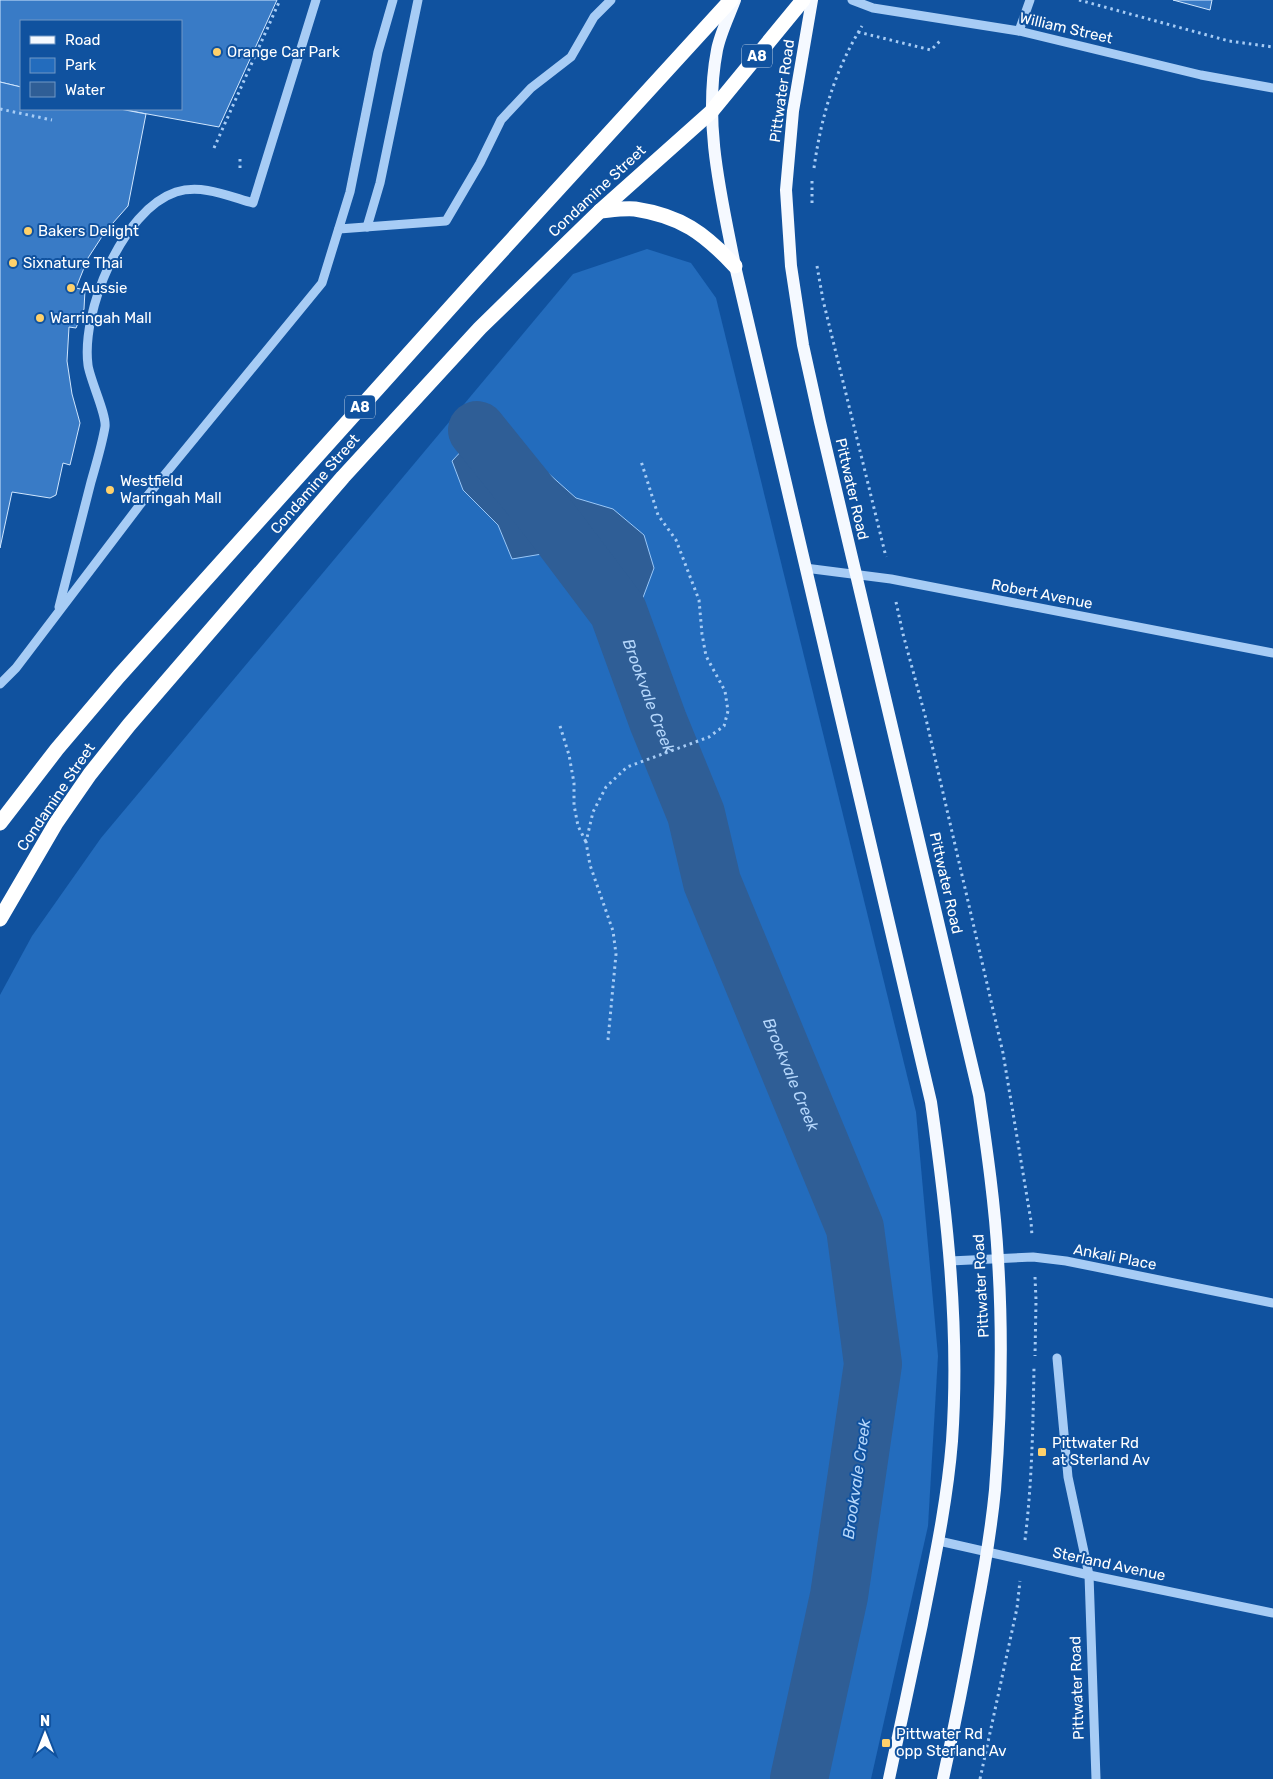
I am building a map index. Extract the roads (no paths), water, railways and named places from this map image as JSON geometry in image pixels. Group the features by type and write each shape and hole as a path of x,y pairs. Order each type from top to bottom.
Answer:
{"highway":[{"name":"Condamine Street","path":"0,823 57,749 120,676 483,271 733,0"},
{"name":"Condamine Street","path":"0,919 56,823 90,774 129,725 342,477 480,328 600,211 711,112 803,0"},
{"path":"600,211 634,209 685,223 712,242 735,266"}],"main road":[{"name":"Pittwater Road","path":"733,0 717,50 711,112 717,173 735,266 931,1102 942,1176 950,1261 954,1356 952,1441 939,1541 889,1779"},
{"name":"Pittwater Road","path":"812,0 793,111 786,190 790,266 805,355 979,1095 989,1164 998,1259 1001,1323 995,1490 988,1551 943,1779"}],"street":[{"path":"58,612 106,424 88,366 87,338 94,300 108,268 131,226 154,203 176,192 208,190 253,203 316,0"},
{"path":"0,684 16,668 139,506 322,283 350,192 378,52 393,0"},
{"path":"367,227 380,182 418,0"},
{"path":"339,229 446,221 480,163 501,120 531,88 571,57 594,17 610,0"},
{"name":"William Street","path":"852,0 873,8 1020,31 1201,75 1273,88"},
{"path":"1020,31 1030,0"},
{"name":"Robert Avenue","path":"805,568 891,579 1273,653"},
{"name":"Ankali Place","path":"950,1261 1033,1257 1066,1261 1273,1303"},
{"name":"Pittwater Road","path":"1057,1358 1068,1477 1089,1575 1096,1779"},
{"name":"Sterland Avenue","path":"939,1541 1089,1575 1273,1613"}],"water":[{"path":"494,416 507,423 539,465 576,498 613,509 644,535 654,568 638,611 613,631 560,556 548,553 512,559 498,525 463,490 452,461"}],"waterway":[{"name":"Brookvale Creek","path":"477,430 548,518 618,611 658,721 696,814 712,882 855,1228 873,1364 839,1596 799,1779"}],"place":[{"name":"Orange Car Park","path":"217,52"},
{"name":"Bakers Delight","path":"28,231"},
{"name":"Sixnature Thai","path":"13,263"},
{"name":"Aussie","path":"71,288"},
{"name":"Warringah Mall","path":"40,318"},
{"name":"Westfield Warringah Mall","path":"110,490"},
{"name":"Pittwater Rd at Sterland Av","path":"1042,1452"},
{"name":"Pittwater Rd opp Sterland Av","path":"886,1743"}]}
